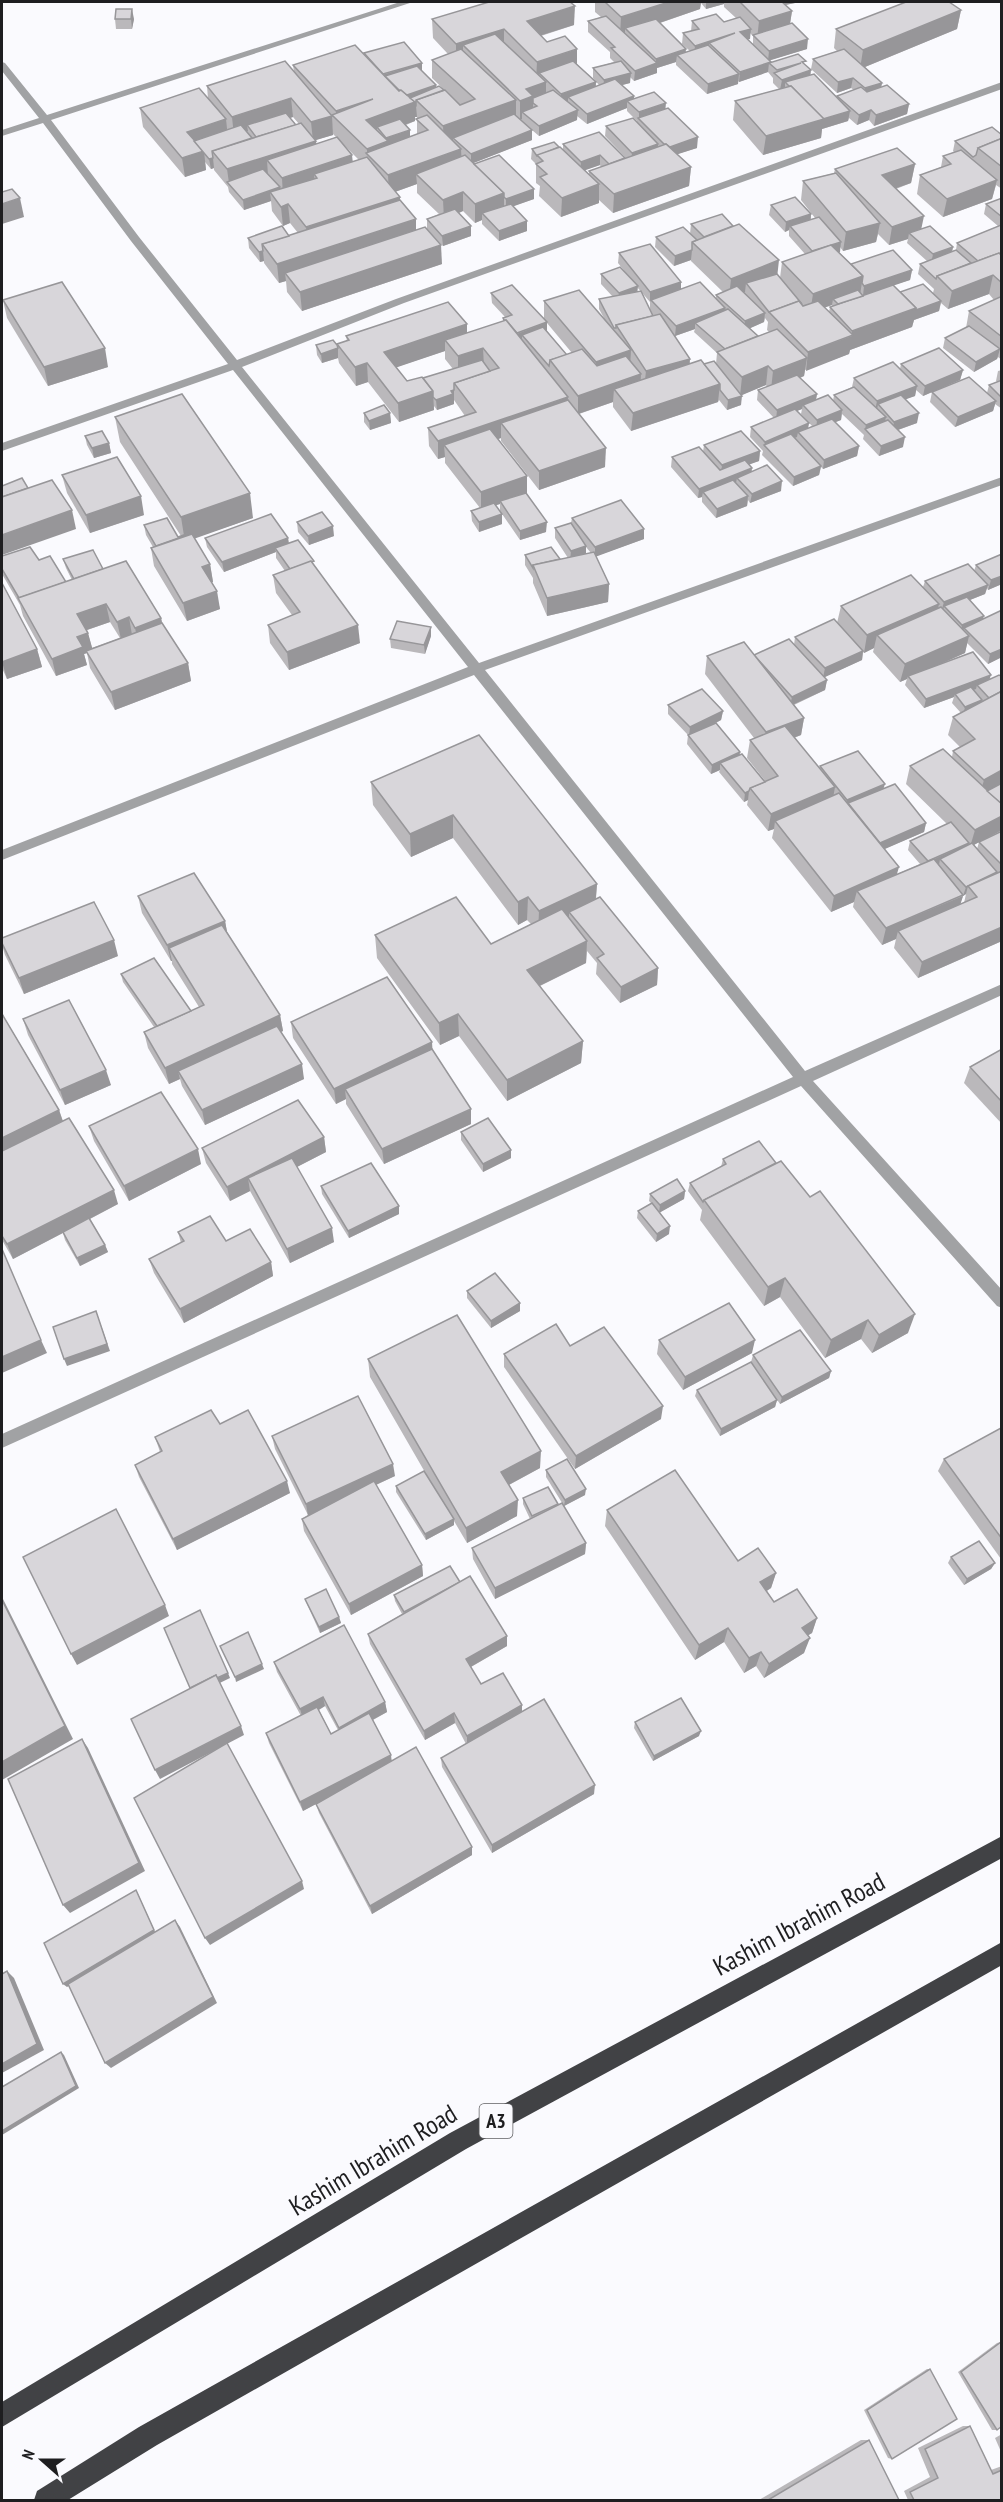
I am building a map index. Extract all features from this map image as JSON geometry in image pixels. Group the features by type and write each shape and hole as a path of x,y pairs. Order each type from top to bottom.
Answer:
{"highway":[{"name":"Kashim Ibrahim Road","path":"2,2415 458,2141 1002,1846"},
{"path":"46,2500 148,2436 721,2115 1002,1953"}],"street":[{"path":"2,133 408,2"},
{"path":"2,65 236,365 802,1079 1002,1301"},
{"path":"2,447 236,365 400,302 1002,85"},
{"path":"2,855 476,669 1002,481"},
{"path":"2,1441 1002,989"}],"building":[{"path":"489,2 570,2 575,6 527,21 547,42 565,36 577,49 537,62 504,29 456,44 432,19"},
{"path":"605,2 669,2 621,17"},
{"path":"740,2 782,2 792,11 759,21"},
{"path":"906,2 949,2 961,10 863,50 836,29"},
{"path":"116,9 132,9 131,19 115,19"},
{"path":"716,14 724,22 740,17 751,29 740,32 771,62 740,72 709,43 735,33 695,46 683,33 699,29 692,21"},
{"path":"606,16 657,63 635,71 611,48 615,47 588,21"},
{"path":"656,19 686,49 656,59 625,28"},
{"path":"792,23 808,39 769,51 753,35"},
{"path":"495,34 546,82 526,89 533,96 520,101 463,45"},
{"path":"404,42 422,63 383,74 364,53"},
{"path":"355,45 399,91 401,90 415,102 366,120 388,141 367,149 332,115 373,99 336,111 293,65"},
{"path":"708,45 739,74 708,84 677,55"},
{"path":"461,49 516,100 443,126 416,100 445,90 460,105 475,99 432,60"},
{"path":"844,49 882,83 865,88 853,78 838,82 813,59"},
{"path":"798,54 806,61 802,62 811,70 782,80 774,73 801,63 777,70 769,63"},
{"path":"285,61 332,116 311,122 291,98 232,117 207,86"},
{"path":"573,61 596,82 561,94 539,73"},
{"path":"621,61 631,73 604,80 593,68"},
{"path":"417,66 436,85 407,95 385,76"},
{"path":"814,74 850,111 823,119 785,82"},
{"path":"615,79 634,96 587,114 568,97"},
{"path":"887,85 909,104 876,115 871,110 859,115 837,96 861,87 867,92"},
{"path":"439,86 444,90 416,100 415,107 415,102 410,98"},
{"path":"791,86 824,119 766,136 735,101"},
{"path":"199,88 226,119 187,132 204,151 182,158 140,108"},
{"path":"553,90 578,110 539,126 522,112 537,106 533,103 533,98"},
{"path":"654,92 666,103 639,112 627,101"},
{"path":"668,108 698,137 670,147 664,144 638,118"},
{"path":"286,113 296,125 256,137 247,125"},
{"path":"514,114 532,130 471,154 453,138"},
{"path":"427,115 461,149 388,175 366,153 428,130 416,119"},
{"path":"633,118 658,144 632,153 606,126"},
{"path":"400,119 410,130 386,138 377,127"},
{"path":"301,123 316,141 227,169 212,151"},
{"path":"241,125 252,138 212,151 213,158 209,159 194,141"},
{"path":"992,127 1002,135 1002,140 978,148 973,157 955,141"},
{"path":"599,132 625,158 609,164 600,155 581,162 563,144"},
{"path":"337,137 352,155 282,178 267,160"},
{"path":"1002,140 1002,167 978,148"},
{"path":"554,142 559,147 537,156 532,149"},
{"path":"666,144 691,167 614,194 589,171"},
{"path":"560,147 599,184 562,198 540,177 547,174 536,164 543,161 537,155"},
{"path":"897,148 915,164 882,175 924,216 892,227 835,169"},
{"path":"961,150 997,180 947,199 920,175 951,164 943,156"},
{"path":"465,155 504,193 475,204 463,192 443,200 416,174"},
{"path":"499,155 534,189 506,199 504,193 474,164"},
{"path":"367,157 400,197 306,227 288,204 281,207 270,192 317,178 314,174"},
{"path":"263,169 280,187 243,200 227,182"},
{"path":"836,173 880,223 846,232 803,181"},
{"path":"12,189 20,198 2,204 2,192"},
{"path":"795,197 811,214 786,222 771,205"},
{"path":"1002,198 1002,217 986,204"},
{"path":"400,200 416,219 277,264 262,244"},
{"path":"511,204 527,221 499,231 482,213"},
{"path":"455,209 471,226 442,236 427,219"},
{"path":"722,214 733,226 704,237 691,224"},
{"path":"819,217 841,242 812,251 790,226"},
{"path":"739,224 779,260 731,279 692,242"},
{"path":"1001,225 1002,256 999,253 978,261 957,243"},
{"path":"282,226 289,236 262,244 263,251 259,252 248,238"},
{"path":"930,226 953,247 933,254 909,233"},
{"path":"425,227 441,245 300,292 285,273"},
{"path":"683,227 697,240 692,242 692,250 675,256 656,237"},
{"path":"650,244 681,282 650,292 619,253"},
{"path":"831,245 863,276 813,294 782,262"},
{"path":"893,250 912,270 864,286 863,276 851,264"},
{"path":"956,250 971,263 937,276 936,279 920,264"},
{"path":"999,253 1002,256 1002,283 993,275 952,291 937,276"},
{"path":"620,267 638,286 619,293 601,274"},
{"path":"777,274 802,304 799,301 769,312 746,283"},
{"path":"62,282 105,348 44,367 3,300"},
{"path":"700,282 725,308 676,326 651,300"},
{"path":"923,284 941,301 916,310 900,292"},
{"path":"512,285 547,322 517,333 504,320 503,318 512,315 491,293"},
{"path":"893,285 916,308 852,331 830,307"},
{"path":"737,286 765,313 745,321 716,295"},
{"path":"579,290 631,350 596,362 544,301"},
{"path":"858,290 863,296 838,304 833,299"},
{"path":"641,291 653,316 616,325 614,328 599,299"},
{"path":"1002,298 1002,337 969,311"},
{"path":"799,301 803,306 818,301 853,335 808,352 769,312"},
{"path":"448,302 467,324 384,352 407,381 422,377 433,391 398,403 367,363 355,367 337,344 349,340 346,336"},
{"path":"728,309 758,336 725,349 695,323"},
{"path":"660,314 690,359 646,371 616,325"},
{"path":"506,320 568,397 438,441 428,428 476,412 454,383 499,368 483,348 458,356 445,340"},
{"path":"969,326 1000,349 976,362 945,338"},
{"path":"543,327 567,355 550,360 549,366 522,335"},
{"path":"777,329 807,358 773,371 768,366 742,377 717,352"},
{"path":"333,340 338,348 321,354 316,345"},
{"path":"939,348 963,370 925,386 901,364"},
{"path":"582,349 597,366 626,356 641,374 578,396 550,360"},
{"path":"482,360 490,371 454,383 454,390 451,391 453,394 436,400 433,397 433,391 423,378"},
{"path":"701,360 720,384 633,413 614,389"},
{"path":"714,361 742,396 728,400 720,390 720,384 704,364"},
{"path":"893,362 917,386 877,401 854,378"},
{"path":"797,375 817,394 777,410 758,390"},
{"path":"969,377 996,401 958,417 932,392"},
{"path":"1002,380 1002,398 989,385"},
{"path":"854,387 886,417 866,425 834,395"},
{"path":"182,394 250,493 181,517 115,417"},
{"path":"828,395 842,410 817,420 803,405"},
{"path":"901,395 919,413 894,422 878,404"},
{"path":"568,400 606,448 539,471 501,423"},
{"path":"384,405 390,413 369,421 364,413"},
{"path":"795,409 809,423 765,442 751,427"},
{"path":"832,419 859,446 824,460 798,432"},
{"path":"888,420 905,437 881,446 865,429"},
{"path":"490,429 527,476 481,492 444,445"},
{"path":"102,431 109,443 92,448 85,436"},
{"path":"741,431 760,451 722,465 704,445"},
{"path":"791,434 821,466 794,477 764,445"},
{"path":"699,447 720,470 745,460 752,468 699,489 672,457"},
{"path":"117,457 141,496 86,515 62,475"},
{"path":"767,465 782,481 752,494 737,478"},
{"path":"22,478 28,488 2,497 2,486"},
{"path":"52,480 72,510 2,535 2,497"},
{"path":"733,480 748,496 717,509 703,492"},
{"path":"526,493 547,522 520,531 500,501"},
{"path":"621,500 644,529 595,547 572,518"},
{"path":"494,503 502,514 479,522 471,511"},
{"path":"322,512 333,526 308,536 297,522"},
{"path":"271,514 288,538 222,562 205,538"},
{"path":"167,518 178,537 190,534 156,546 144,525"},
{"path":"571,523 586,546 571,551 555,528"},
{"path":"192,534 210,564 202,567 217,591 183,603 151,548"},
{"path":"298,540 314,561 290,569 275,548"},
{"path":"30,547 39,560 50,556 66,582 19,598 2,569 2,556"},
{"path":"551,547 560,559 533,565 533,568 525,555"},
{"path":"93,550 103,569 74,579 63,559"},
{"path":"594,552 609,584 547,598 533,565"},
{"path":"1002,554 1002,576 991,580 976,565"},
{"path":"126,561 161,618 135,628 129,617 117,622 106,604 77,614 88,633 77,637 83,647 52,659 18,598"},
{"path":"311,561 358,625 287,652 268,625 300,612 273,575"},
{"path":"968,564 988,585 944,602 925,581"},
{"path":"911,575 939,604 867,635 841,606"},
{"path":"2,583 37,649 2,662"},
{"path":"967,597 984,616 962,625 944,606"},
{"path":"941,607 969,636 905,664 877,635"},
{"path":"1002,610 1002,649 990,654 964,628"},
{"path":"834,619 863,651 825,668 795,637"},
{"path":"397,621 431,627 424,645 390,639"},
{"path":"162,623 188,663 111,692 86,651"},
{"path":"789,639 827,680 792,697 754,655"},
{"path":"744,642 804,718 766,732 707,656"},
{"path":"973,652 991,675 926,699 908,676"},
{"path":"999,675 1002,677 1002,691 989,698 977,685"},
{"path":"971,687 982,700 965,707 955,694"},
{"path":"702,689 723,711 690,727 668,705"},
{"path":"1002,691 1002,770 984,780 953,751 975,739 953,717"},
{"path":"716,723 740,752 712,765 688,735"},
{"path":"785,726 835,787 771,814 750,788 778,776 750,740"},
{"path":"479,735 597,884 539,911 528,897 518,902 453,815 410,834 371,782"},
{"path":"943,749 1002,804 1002,816 975,830 910,766"},
{"path":"858,751 885,784 847,800 820,766"},
{"path":"742,754 765,782 750,788 745,793 720,763"},
{"path":"1002,783 1002,804 987,791"},
{"path":"895,784 926,823 880,843 848,803"},
{"path":"839,793 899,867 834,896 775,821"},
{"path":"951,822 969,843 928,861 910,841"},
{"path":"1002,831 1002,865 979,842"},
{"path":"972,843 997,872 966,887 940,859"},
{"path":"934,859 963,895 886,928 857,891"},
{"path":"1002,871 1002,927 922,962 898,931 977,897 968,886"},
{"path":"194,873 225,921 167,945 138,896"},
{"path":"456,897 491,944 562,909 587,941 527,970 583,1041 507,1080 458,1014 439,1023 375,935"},
{"path":"600,897 658,968 621,987 597,958 604,954 569,912"},
{"path":"94,902 114,940 19,978 2,943 2,938"},
{"path":"222,925 280,1015 165,1068 144,1032 204,1005 169,948"},
{"path":"154,958 191,1011 157,1026 121,974"},
{"path":"387,977 432,1042 334,1089 291,1022"},
{"path":"69,1000 106,1070 60,1090 23,1019"},
{"path":"2,1014 59,1110 2,1138"},
{"path":"277,1026 302,1064 202,1110 178,1071"},
{"path":"432,1049 471,1109 382,1149 345,1089"},
{"path":"1002,1049 1002,1102 970,1067"},
{"path":"161,1092 198,1149 124,1186 89,1126"},
{"path":"298,1100 324,1137 227,1187 202,1148"},
{"path":"69,1118 114,1190 7,1244 2,1236 2,1151"},
{"path":"488,1118 511,1150 483,1164 461,1132"},
{"path":"759,1141 776,1163 703,1202 690,1183 726,1164 723,1159"},
{"path":"292,1158 332,1228 287,1249 248,1178"},
{"path":"781,1161 810,1197 820,1191 915,1314 879,1335 868,1320 831,1340 785,1278 768,1287 704,1200"},
{"path":"371,1163 399,1206 348,1231 321,1186"},
{"path":"677,1179 685,1191 660,1205 650,1194"},
{"path":"652,1203 670,1226 657,1234 638,1211"},
{"path":"210,1216 226,1241 250,1229 271,1262 180,1309 149,1259 184,1241 178,1232"},
{"path":"89,1218 105,1245 77,1258 63,1232"},
{"path":"2,1249 41,1340 2,1357"},
{"path":"495,1273 520,1303 491,1321 467,1291"},
{"path":"729,1303 755,1340 685,1377 659,1340"},
{"path":"96,1311 107,1344 64,1359 53,1327"},
{"path":"457,1315 541,1451 501,1472 518,1500 466,1528 368,1359"},
{"path":"556,1324 570,1346 604,1327 663,1406 576,1456 504,1354"},
{"path":"800,1330 831,1371 782,1397 753,1355"},
{"path":"751,1362 777,1400 721,1429 697,1390"},
{"path":"358,1396 393,1464 306,1504 272,1436"},
{"path":"211,1410 220,1424 248,1410 287,1481 173,1539 135,1465 162,1451 155,1437"},
{"path":"1002,1428 1002,1539 944,1459"},
{"path":"567,1459 586,1489 565,1500 546,1470"},
{"path":"675,1470 738,1561 758,1548 776,1573 760,1582 774,1602 797,1589 817,1618 802,1628 810,1638 769,1664 761,1652 749,1658 728,1628 699,1645 607,1510"},
{"path":"424,1471 454,1519 425,1534 396,1486"},
{"path":"374,1481 422,1565 349,1604 302,1519"},
{"path":"548,1487 558,1504 532,1516 523,1498"},
{"path":"562,1503 586,1543 495,1588 472,1548"},
{"path":"116,1509 165,1605 71,1654 23,1557"},
{"path":"979,1541 995,1563 967,1579 951,1557"},
{"path":"450,1566 460,1582 404,1612 394,1595"},
{"path":"470,1576 507,1636 466,1659 481,1684 503,1673 522,1705 467,1736 454,1713 424,1731 368,1634"},
{"path":"326,1589 339,1617 319,1627 305,1599"},
{"path":"2,1600 65,1726 2,1762"},
{"path":"200,1610 228,1673 217,1678 216,1675 190,1688 164,1628"},
{"path":"344,1625 385,1702 339,1728 323,1697 300,1709 274,1662"},
{"path":"248,1632 262,1664 235,1677 220,1646"},
{"path":"216,1675 241,1726 155,1770 131,1719"},
{"path":"681,1698 701,1731 654,1756 635,1722"},
{"path":"544,1699 595,1785 492,1845 441,1758"},
{"path":"317,1707 331,1734 369,1713 391,1755 300,1802 266,1733"},
{"path":"82,1739 139,1863 63,1905 8,1779"},
{"path":"227,1743 302,1881 205,1938 134,1798"},
{"path":"416,1747 472,1847 370,1906 316,1804"},
{"path":"136,1890 154,1930 63,1984 44,1943"},
{"path":"175,1920 213,1997 105,2063 68,1984"},
{"path":"7,1971 37,2044 2,2064 2,1974"},
{"path":"61,2052 76,2086 2,2131 2,2087"},
{"path":"1001,2342 1002,2426 997,2430 961,2372"},
{"path":"930,2369 957,2419 892,2459 867,2410"},
{"path":"970,2426 993,2474 1002,2470 1002,2500 914,2500 910,2492 938,2478 925,2449"},
{"path":"869,2440 899,2500 768,2500"}]}
